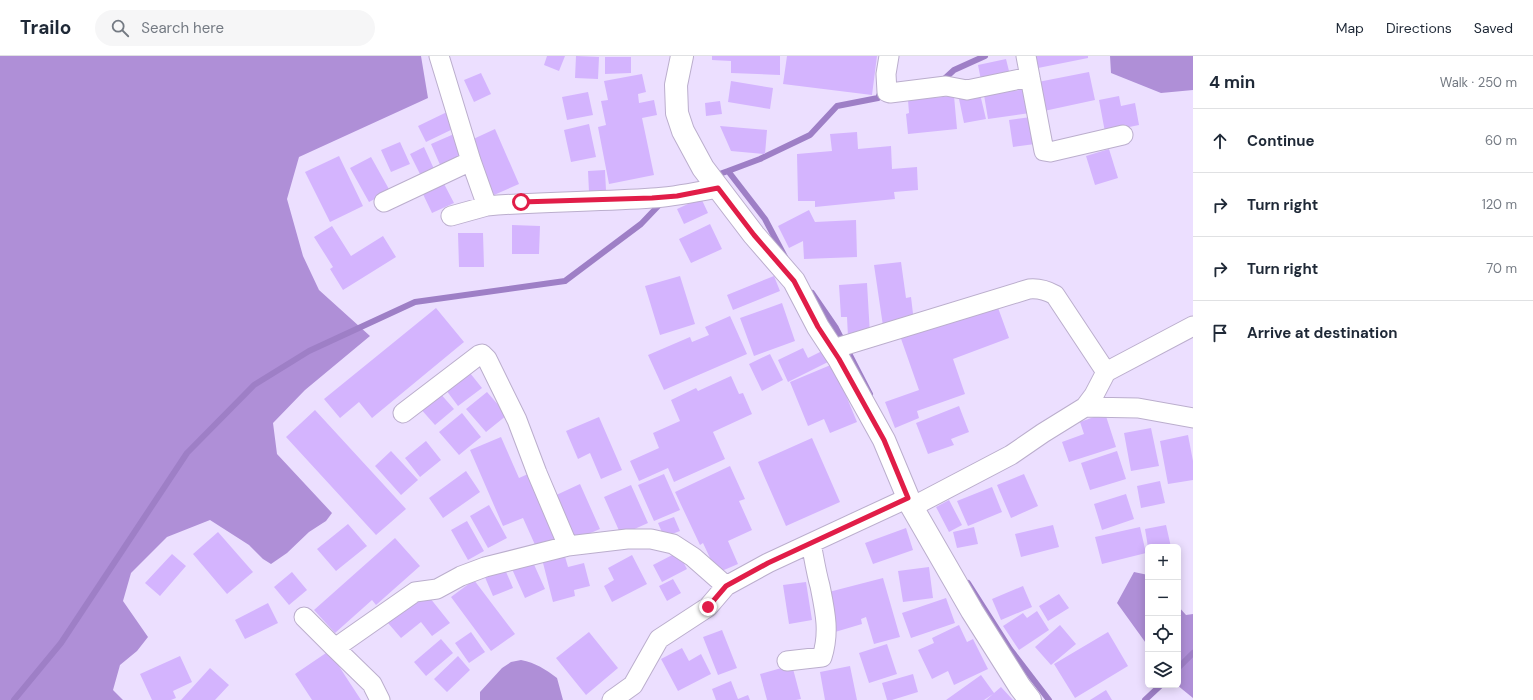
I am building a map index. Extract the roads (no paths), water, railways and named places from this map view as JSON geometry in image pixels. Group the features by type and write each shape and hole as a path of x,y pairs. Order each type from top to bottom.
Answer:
{"street":[{"path":"439,56 471,161 487,206"},
{"path":"682,56 676,85 677,113 683,131 712,180 754,235 794,281 818,327 842,345 884,440 972,611 1020,687 1030,700"},
{"path":"889,56 886,87 890,93 946,86 967,90 1028,65 1044,150 1046,152 1123,135"},
{"path":"384,202 471,161"},
{"path":"451,216 487,206 521,202 677,196 712,180"},
{"path":"842,345 1029,289 1037,288 1055,295 1106,372"},
{"path":"612,700 633,685 659,639 708,607 726,586 768,563 811,543 916,502 1011,455 1085,406 1094,395 1106,372 1193,326"},
{"path":"403,413 479,355 484,356 487,359 517,420 537,473 568,546"},
{"path":"1085,406 1138,408 1193,418"},
{"path":"335,648 415,592 437,589 461,576 485,567 568,546 627,539 651,539 673,544 693,557 726,586"},
{"path":"787,660 822,657 826,645 826,613 811,543"},
{"path":"304,617 372,684 380,700"}],"waterway":[{"path":"942,81 954,70 985,56"},
{"path":"728,171 760,159 810,135 837,106 878,98 882,89"},
{"path":"714,176 728,171 765,219 785,257"},
{"path":"14,700 61,643 187,453 254,385 309,351 415,302 565,281 641,224 662,202"},
{"path":"812,293 836,328 870,394"},
{"path":"968,583 1010,649 1049,700"},
{"path":"1181,665 1193,653"},
{"path":"1145,700 1158,688"}]}
